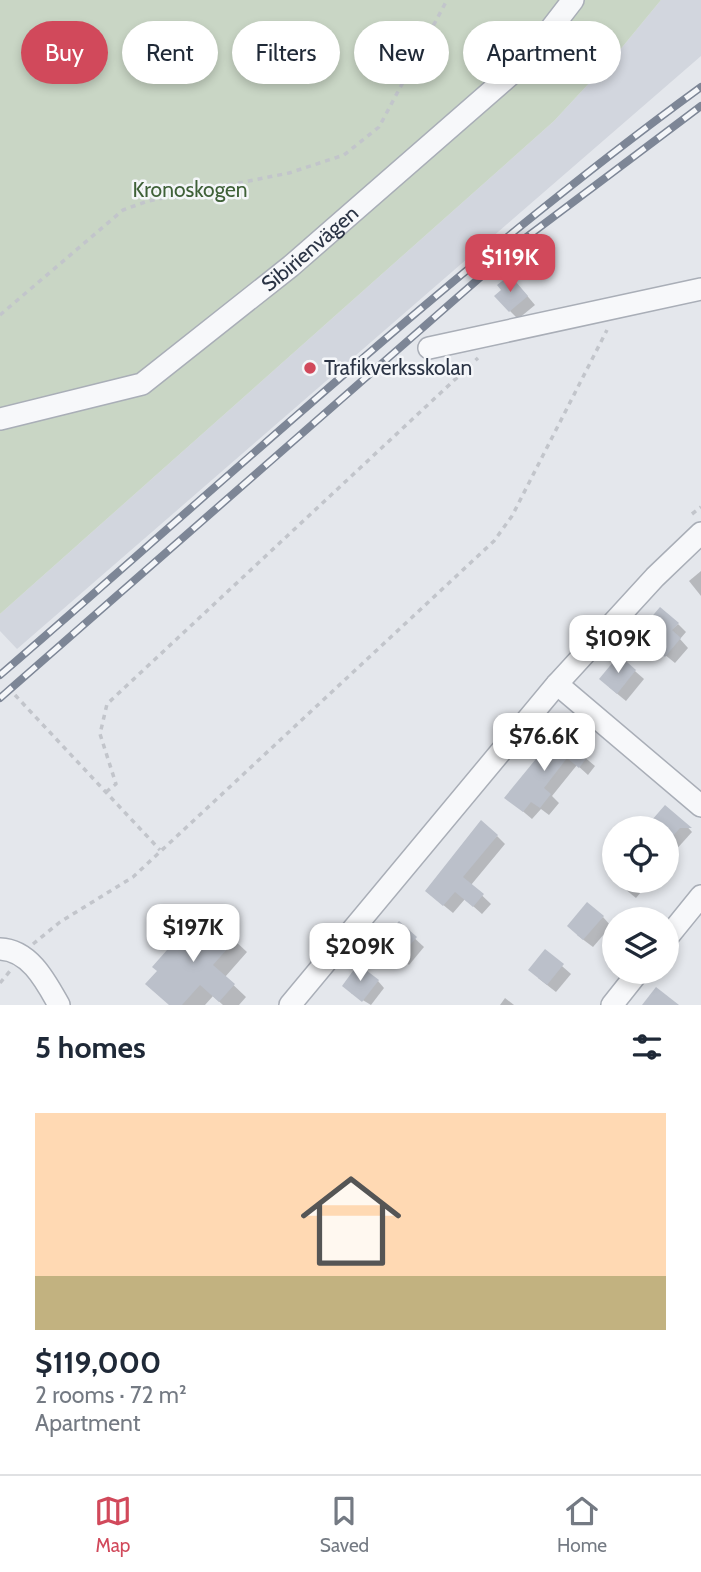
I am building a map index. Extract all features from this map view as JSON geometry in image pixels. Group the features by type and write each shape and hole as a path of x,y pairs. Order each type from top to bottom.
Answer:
{"street":[{"name":"Sibirienvägen","path":"0,419 142,384 291,266 526,61 573,0"},
{"path":"429,348 701,289"},
{"path":"290,1005 557,684 655,577 701,533"},
{"path":"557,684 701,806"},
{"path":"679,923 701,896"},
{"path":"0,948 22,956 48,985 59,1005"},
{"path":"612,1005 629,984"}],"path":[{"path":"0,315 123,210 148,201 289,173 344,155 379,127 447,0"},
{"path":"22,956 60,922 133,877 494,541 512,516 619,307"},
{"path":"106,792 116,784 100,734 107,704 482,355"},
{"path":"15,695 160,850"}],"shaded area":[{"name":"Trafikverksskolan","path":"661,0 701,0 701,56 17,649 0,631 0,614 554,121 588,84 621,84 621,49"}],"green space":[{"name":"Kronoskogen","path":"0,0 661,0 621,49 621,21 463,21 463,84 588,84 554,121 0,614"}],"building":[{"path":"510,275 528,296 509,312 494,296 501,290 497,285"},
{"path":"660,607 679,623 672,630 681,638 665,657 653,645 658,640 643,627"},
{"path":"619,655 636,670 617,694 599,679"},
{"path":"558,732 588,756 579,768 567,758 544,788 551,794 540,808 531,802 523,812 504,798"},
{"path":"665,805 678,816 655,816"},
{"path":"679,817 692,828 680,828"},
{"path":"481,820 498,835 463,877 484,894 473,907 455,892 443,906 425,891"},
{"path":"587,902 602,914 602,918 583,940 567,926"},
{"path":"208,914 236,939 213,965 235,984 219,1002 200,985 182,1005 169,1005 145,984 157,971 152,967 189,925 194,929"},
{"path":"399,921 417,937 399,958 381,942"},
{"path":"545,949 564,964 547,985 528,970"},
{"path":"358,964 379,980 362,1002 342,986"},
{"path":"656,987 679,1005 642,1005"}],"railway":[{"path":"0,675 432,300 609,156 701,87"},
{"path":"0,698 524,239 701,106"}],"place":[{"name":"Trafikverksskolan","path":"310,368"}]}
